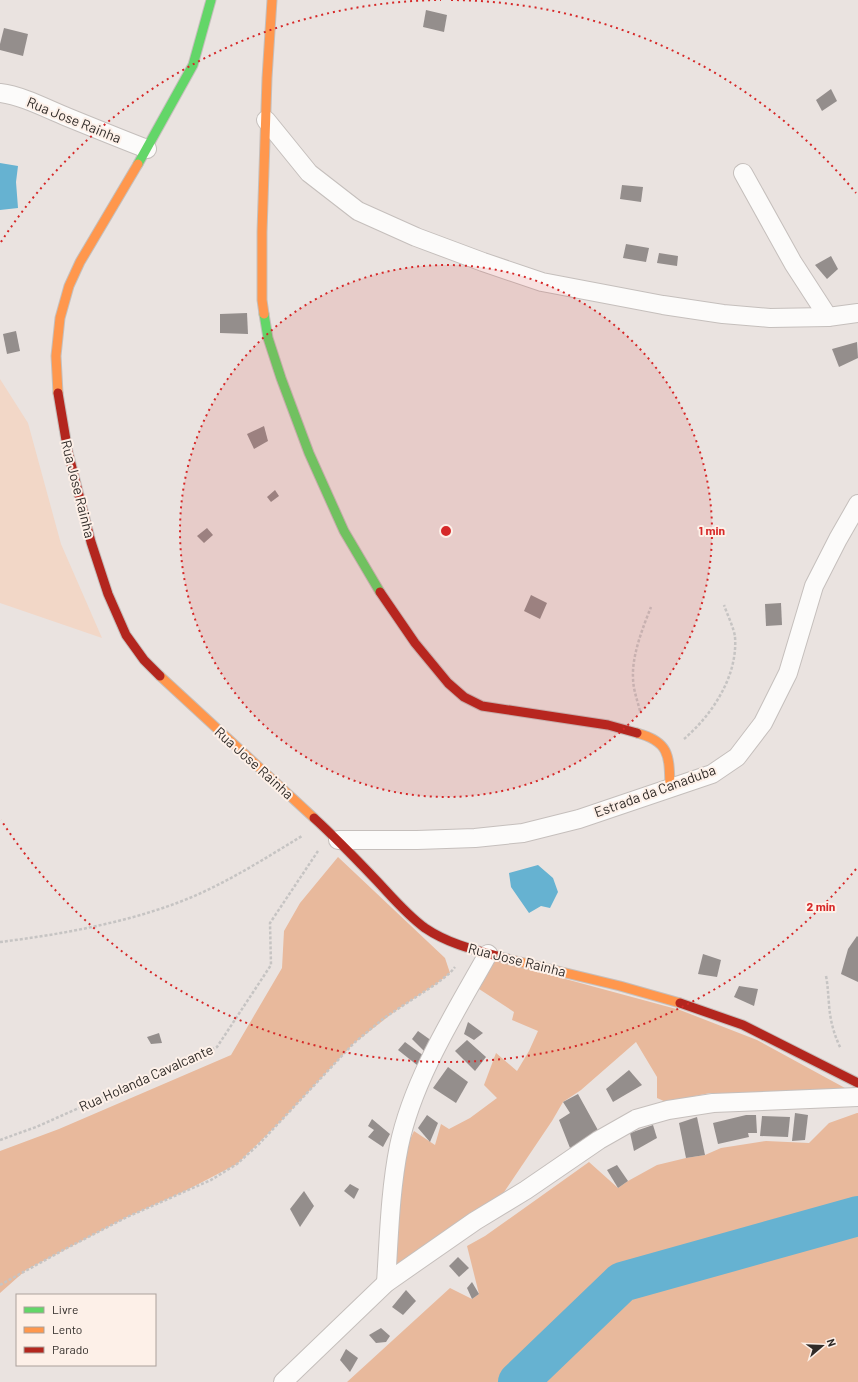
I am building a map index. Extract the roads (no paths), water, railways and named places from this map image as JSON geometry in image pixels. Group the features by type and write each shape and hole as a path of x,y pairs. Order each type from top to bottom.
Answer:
{"street":[{"name":"Rua Jose Rainha","path":"211,0 193,65 148,149 80,262 69,286 60,318 56,356 58,397 68,452 91,542 108,594 126,635 144,660 165,681 334,836 406,913 426,928 469,949 620,986 669,999 712,1013 750,1028 858,1083"},
{"path":"272,0 262,232 262,300 268,338 281,378 309,453 344,531 380,593 415,643 448,682 464,697 482,706 608,724 648,736 659,743 666,753 669,761 670,788"},
{"name":"Rua Jose Rainha","path":"0,93 8,94 37,104 88,126 148,149"},
{"path":"266,120 309,173 358,211 416,237 542,282 663,305 723,314 770,318 828,317 858,313"},
{"path":"743,173 794,263 828,317"},
{"name":"Estrada da Canaduba","path":"334,836 417,840 475,838 523,833 579,819 712,774 737,757 763,723 788,673 814,586 838,538 858,504"},
{"path":"386,1283 394,1174 399,1145 408,1111 448,1026 488,954"},
{"path":"283,1382 386,1283 475,1221 526,1190 599,1140 636,1119 668,1110 713,1103 858,1097"}],"water":[{"path":"0,163 18,166 16,182 18,208 0,210"},
{"path":"538,865 553,878 558,892 550,908 541,906 529,913 511,887 509,873"}],"waterway":[{"path":"518,1382 622,1282 858,1216"}]}
